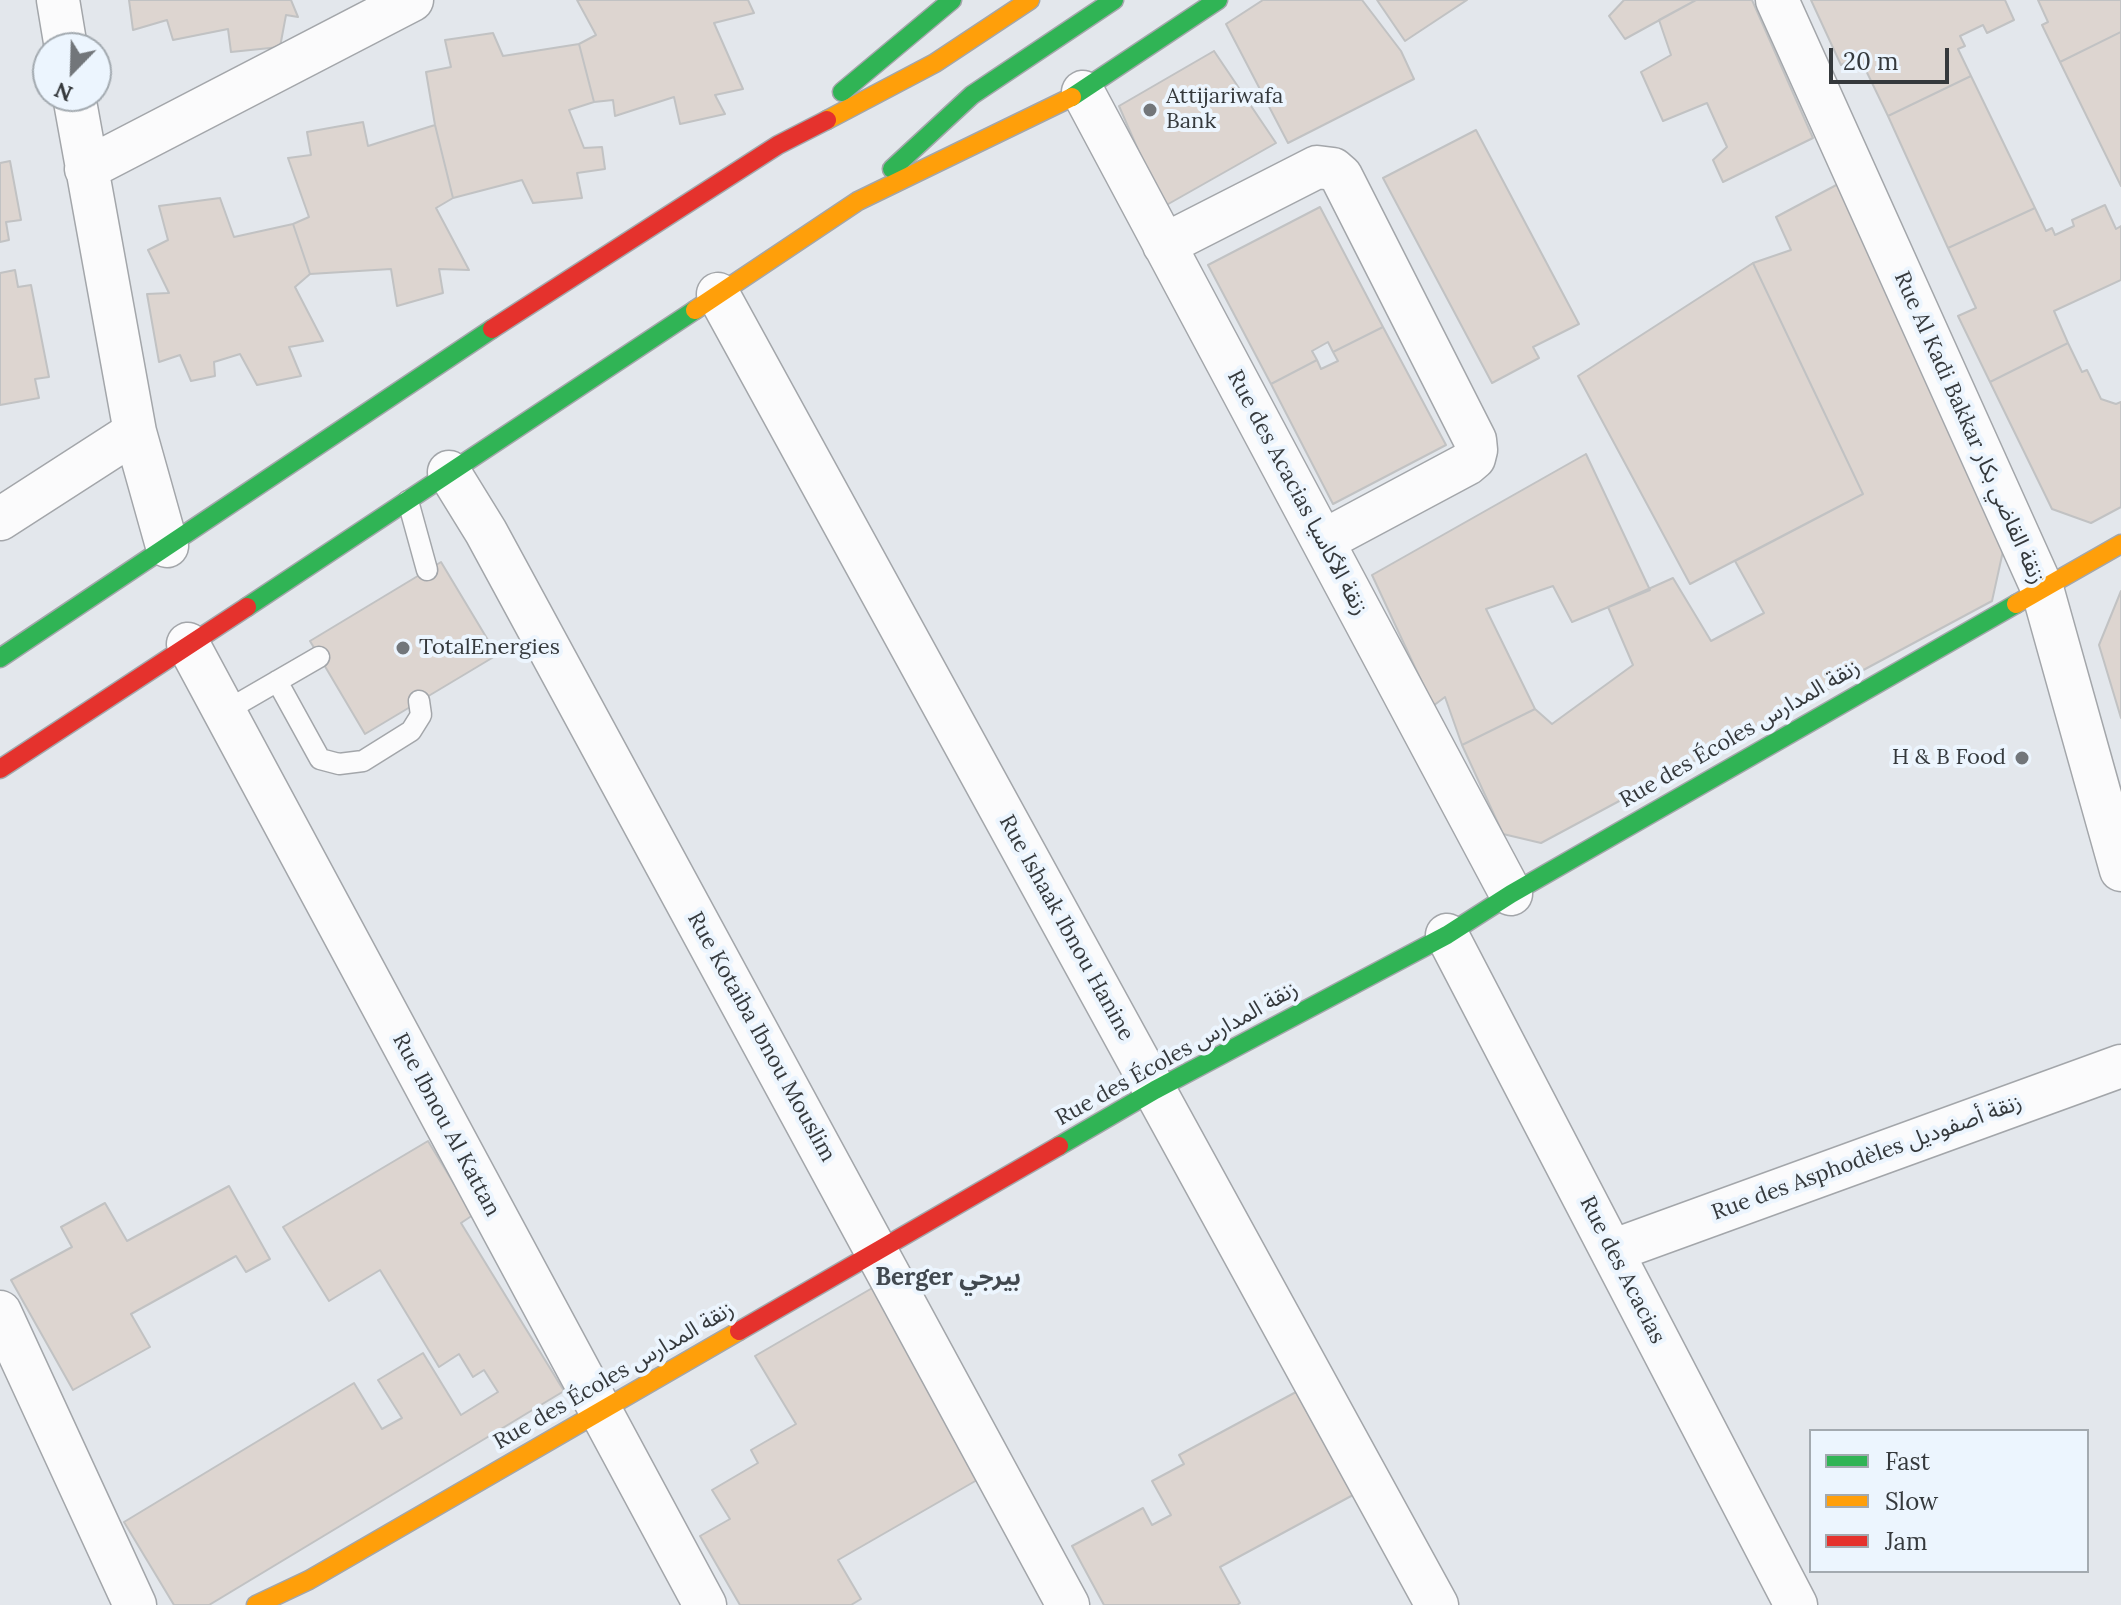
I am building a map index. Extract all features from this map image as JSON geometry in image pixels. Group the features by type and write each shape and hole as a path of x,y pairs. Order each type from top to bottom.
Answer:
{"main road":[{"path":"778,145 952,0"},
{"path":"0,658 492,329 778,145 935,63 1030,0"},
{"path":"858,201 972,95 1114,0"},
{"path":"0,769 858,201 1083,92 1218,0"},
{"name":"Rue des Écoles زنقة المدارس","path":"256,1605 315,1593 600,1411 1155,1090 1447,935 1511,894 2121,544"}],"street":[{"path":"58,0 63,32"},
{"path":"86,169 412,0"},
{"name":"Rue Al Kadi Bakkar زنقة القاضي بكار","path":"1777,0 2042,588 2121,870"},
{"name":"Rue des Acacias زنقة الأكاسيا","path":"1083,92 1511,894"},
{"path":"77,112 135,432 167,546"},
{"path":"1164,245 1317,167 1333,169 1341,176 1475,440 1476,450 1474,458 1467,464 1323,541"},
{"name":"Rue Ishaak Ibnou Hanine","path":"718,294 1437,1605"},
{"path":"0,519 135,432"},
{"name":"Rue Kotaiba Ibnou Mouslim","path":"449,472 486,532 1068,1605"},
{"name":"Rue Ibnou Al Kattan","path":"188,644 705,1605"},
{"name":"Rue des Acacias","path":"1447,935 1796,1605"},
{"name":"Rue des Asphodèles زنقة أصفوديل","path":"1612,1251 2121,1066"},
{"path":"0,1312 135,1605"}],"lane":[{"path":"408,501 427,570"},
{"path":"224,712 319,657"},
{"path":"277,681 320,759 339,764 363,761 411,731 421,715 419,701"}],"building":[{"path":"129,0 291,0 298,17 286,15 280,47 231,52 228,29 173,40 167,20 133,30"},
{"path":"577,0 748,0 754,13 714,23 743,89 715,95 725,114 680,124 674,97 615,116 613,100 594,102 579,44 596,35"},
{"path":"1263,0 1362,0 1401,51 1414,79 1288,143 1226,24"},
{"path":"1377,0 1467,0 1405,41"},
{"path":"1624,0 1696,0 1625,39 1609,16"},
{"path":"1696,0 1752,0 1813,138 1723,182 1713,160 1727,147 1707,103 1663,121 1641,72 1671,55 1659,20"},
{"path":"1811,0 2005,0 2014,20 1987,33 1983,25 1960,36 1965,46 1958,49 1971,76 1888,116 1859,56 1841,65"},
{"path":"2038,0 2121,0 2121,32 2060,62 2042,25 2048,22"},
{"path":"2121,32 2121,186 2060,62"},
{"path":"493,33 503,56 579,44 594,102 569,110 584,148 602,147 605,169 577,173 582,198 533,203 522,180 453,198 426,72 451,67 445,40"},
{"path":"1214,51 1276,143 1163,207 1119,106"},
{"path":"1971,76 2035,208 1948,248 1888,116"},
{"path":"363,122 368,146 435,125 453,198 436,208 469,270 439,269 443,293 397,306 391,269 310,274 293,224 309,217 288,158 311,155 307,132"},
{"path":"1476,130 1579,324 1533,347 1539,358 1492,383 1383,178"},
{"path":"10,161 21,220 6,222 9,240 0,242 0,163"},
{"path":"1842,182 2005,542 1992,601 1541,843 1503,834 1462,745 1535,709 1552,724 1633,665 1608,607 1673,578 1711,641 1764,613 1735,561 1863,494 1753,263 1791,250 1776,217"},
{"path":"220,198 234,237 293,224 310,274 295,287 323,341 289,347 301,376 257,385 240,354 214,362 215,376 191,381 180,355 159,362 147,294 169,293 148,250 168,240 159,206"},
{"path":"2105,205 2116,229 2121,226 2121,280 2054,311 2068,343 1990,382 1958,316 1976,308 1948,248 2035,208 2046,231 2052,228 2055,235 2074,226 2072,220"},
{"path":"1320,207 1383,327 1333,352 1328,342 1312,351 1317,360 1271,384 1208,265"},
{"path":"1753,263 1863,494 1690,584 1578,376"},
{"path":"15,270 18,287 31,285 49,377 35,379 39,398 0,405 0,273"},
{"path":"1383,327 1446,445 1333,504 1271,384 1317,360 1321,369 1338,361 1333,352"},
{"path":"2068,343 2082,372 2087,370 2101,399 2116,404 2121,402 2121,507 2091,523 2052,509 1990,382"},
{"path":"1586,454 1650,590 1572,622 1553,586 1486,609 1535,709 1462,745 1445,697 1433,706 1372,575"},
{"path":"441,562 497,655 365,734 310,641"},
{"path":"2121,591 2121,718 2099,645"},
{"path":"428,1141 473,1215 461,1223 564,1391 209,1605 174,1605 124,1522 354,1383 382,1429 402,1418 378,1380 423,1353 461,1415 498,1392 484,1370 473,1377 459,1354 439,1367 380,1270 329,1301 283,1227"},
{"path":"229,1186 270,1259 246,1272 236,1256 131,1314 150,1347 73,1390 11,1280 72,1247 61,1227 105,1203 127,1241"},
{"path":"874,1287 984,1476 838,1560 861,1599 851,1605 740,1605 700,1536 730,1519 712,1490 758,1463 751,1450 796,1424 755,1356"},
{"path":"1296,1392 1353,1495 1220,1567 1240,1603 1237,1605 1104,1605 1072,1546 1143,1508 1152,1525 1171,1515 1152,1481 1184,1464 1179,1455"}],"traffic: fast":[{"path":"842,92 952,0"},
{"path":"892,169 972,95 1114,0"},
{"path":"1072,97 1218,0"},
{"path":"247,607 695,310"},
{"path":"0,658 492,329"},
{"path":"1059,1146 1155,1090 1447,935 1511,894 2016,604"}],"traffic: slow":[{"path":"827,120 935,63 1030,0"},
{"path":"695,310 858,201 1072,97"},
{"path":"2016,604 2121,544"},
{"path":"256,1605 309,1580 739,1331"}],"traffic: jam":[{"path":"492,329 778,145 827,120"},
{"path":"0,769 247,607"},
{"path":"739,1331 1059,1146"}],"place":[{"name":"Attijariwafa Bank","path":"1150,110"},
{"name":"TotalEnergies","path":"403,648"},
{"name":"H & B Food","path":"2022,758"}],"district":[{"name":"Berger بيرجي","path":"948,1278"}]}
